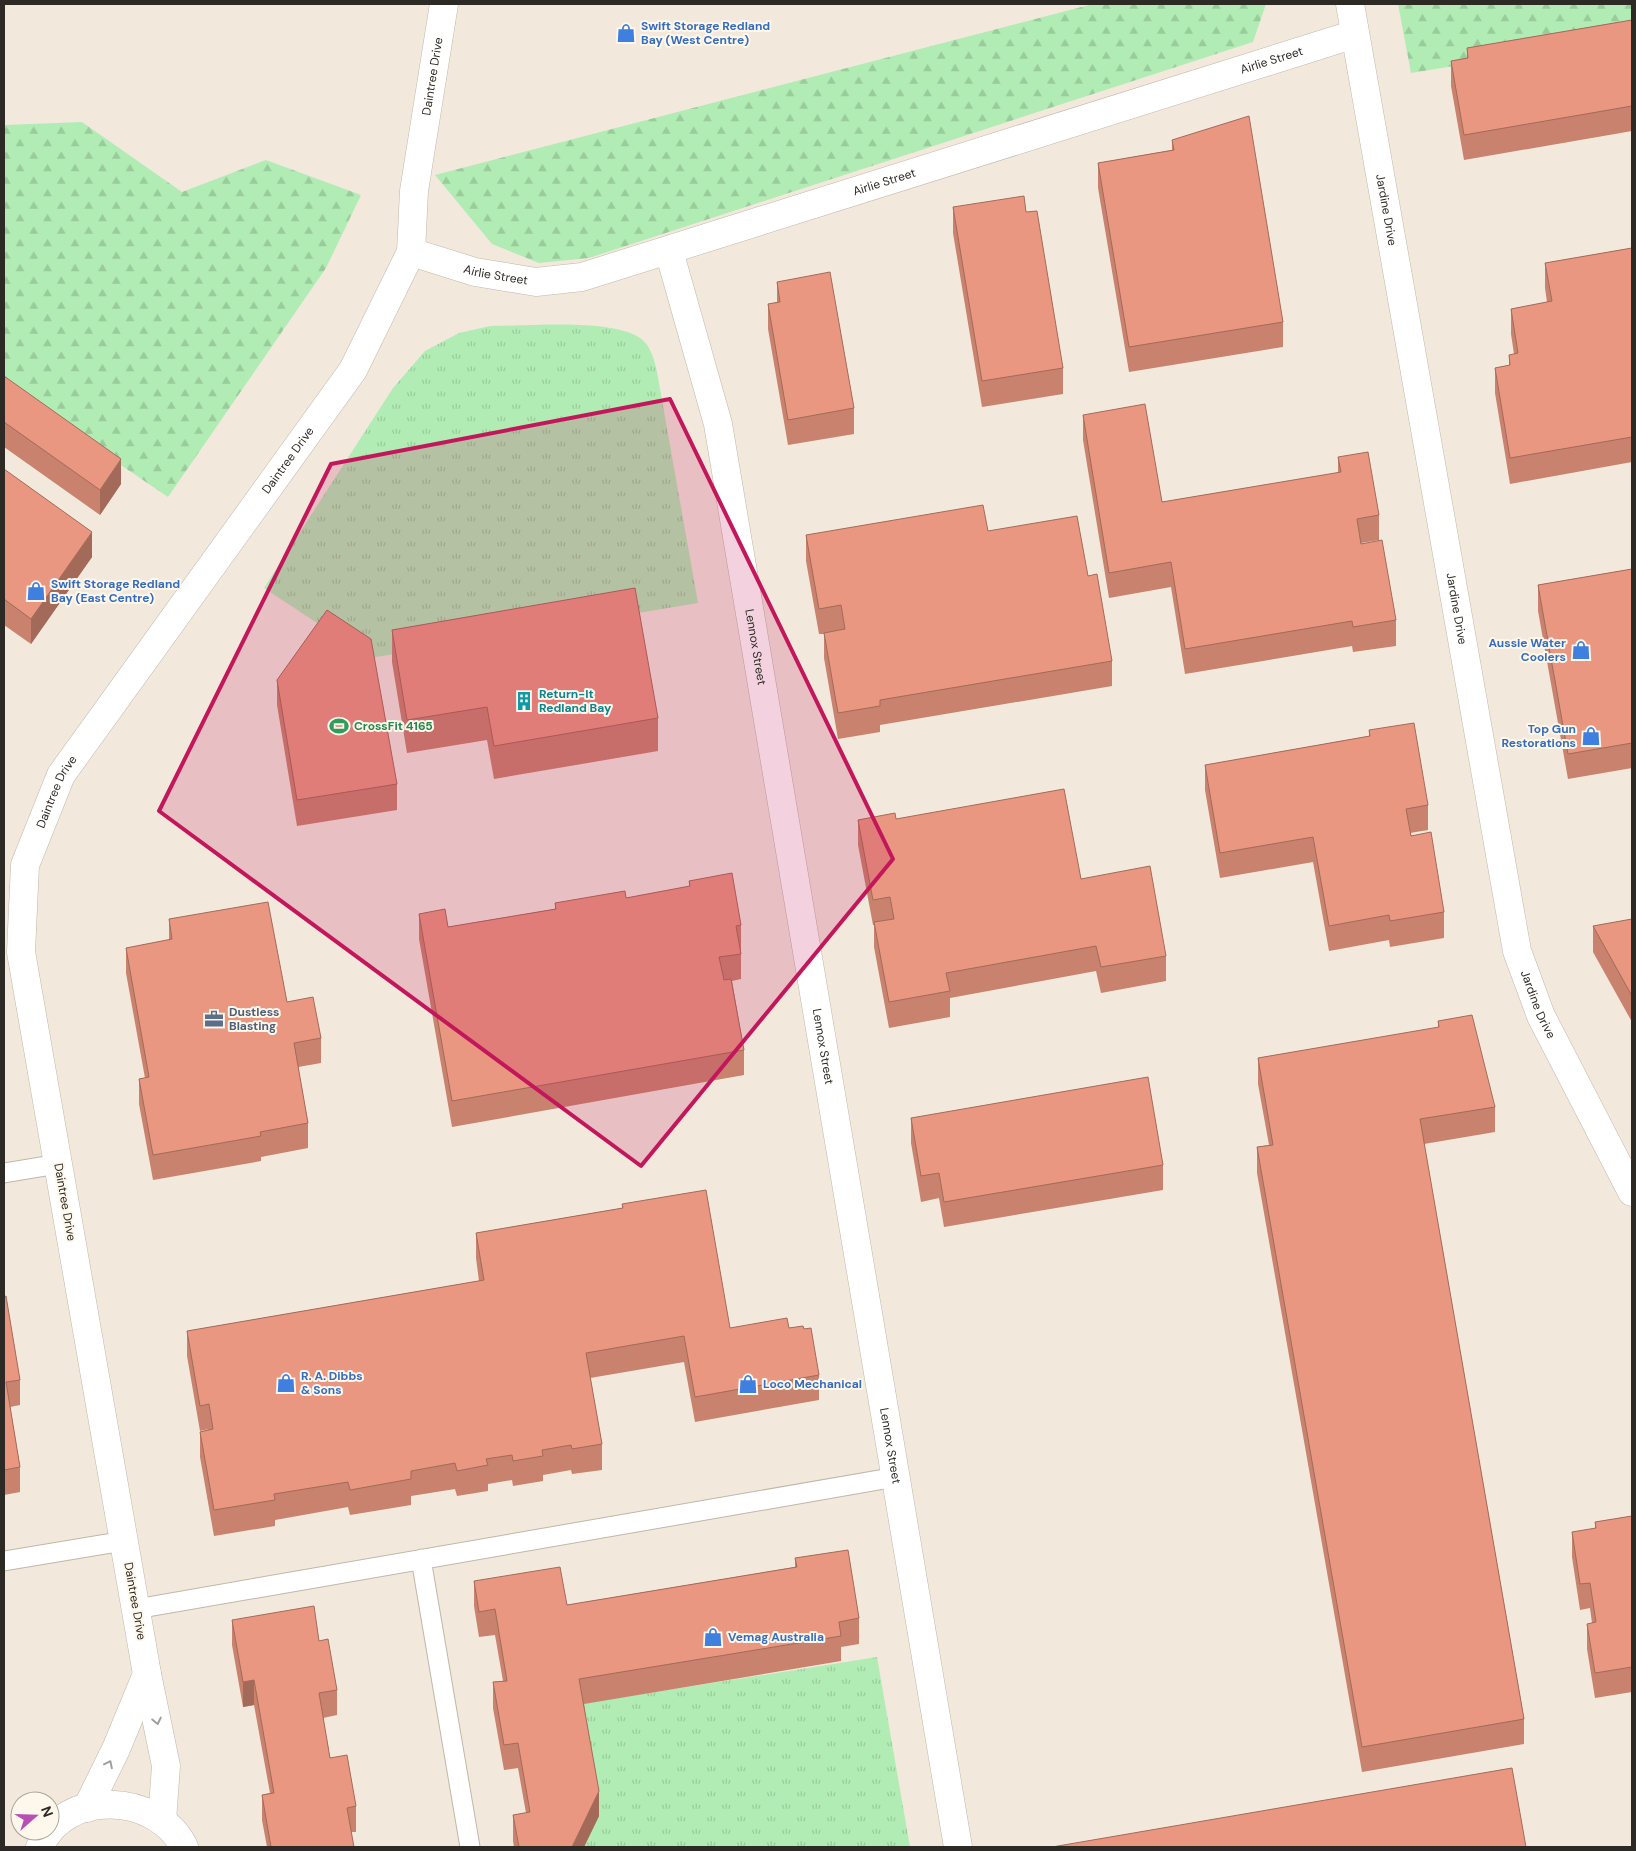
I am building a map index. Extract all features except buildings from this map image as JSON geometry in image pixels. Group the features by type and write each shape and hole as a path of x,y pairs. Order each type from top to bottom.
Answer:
{"street":[{"name":"Daintree Drive","path":"162,1821 166,1766 147,1674 21,952 25,866 61,775 353,370 411,252 414,191 444,4"},
{"name":"Jardine Drive","path":"1350,4 1517,951 1541,1016 1632,1192"},
{"name":"Airlie Street","path":"411,252 475,272 536,282 582,277 1355,34"},
{"name":"Lennox Street","path":"669,250 718,424 958,1847"},
{"path":"87,1808 116,1749 147,1674"},
{"path":"37,1846 54,1828 69,1816 87,1808 113,1804 139,1808 162,1821 180,1838 184,1847"}],"lane":[{"path":"4,1173 58,1164"},
{"path":"136,1609 896,1477"},
{"path":"4,1561 124,1541"},
{"path":"421,1559 470,1847"}],"highlighted area":[{"path":"670,399 893,859 641,1166 159,811 331,464"}],"green space":[{"path":"1093,4 1266,4 1253,42 589,258 539,263 492,244 435,175"},
{"path":"1398,4 1632,4 1632,37 1411,73"},
{"path":"82,122 182,192 266,160 361,195 326,268 168,497 4,386 4,125"},
{"path":"564,324 603,327 635,335 648,346 657,372 698,603 370,658 264,588 393,388 425,351 459,333 490,326"},
{"path":"877,1657 910,1847 584,1847 599,1816 579,1704"}],"place":[{"name":"Swift Storage Redland Bay (West Centre)","path":"626,33"},
{"name":"Swift Storage Redland Bay (East Centre)","path":"36,591"},
{"name":"Aussie Water Coolers","path":"1581,650"},
{"name":"Return-It Redland Bay","path":"524,701"},
{"name":"CrossFit 4165","path":"339,726"},
{"name":"Top Gun Restorations","path":"1591,736"},
{"name":"Dustless Blasting","path":"214,1019"},
{"name":"R. A. Dibbs & Sons","path":"286,1383"},
{"name":"Loco Mechanical","path":"748,1384"},
{"name":"Vemag Australia","path":"713,1637"}]}
